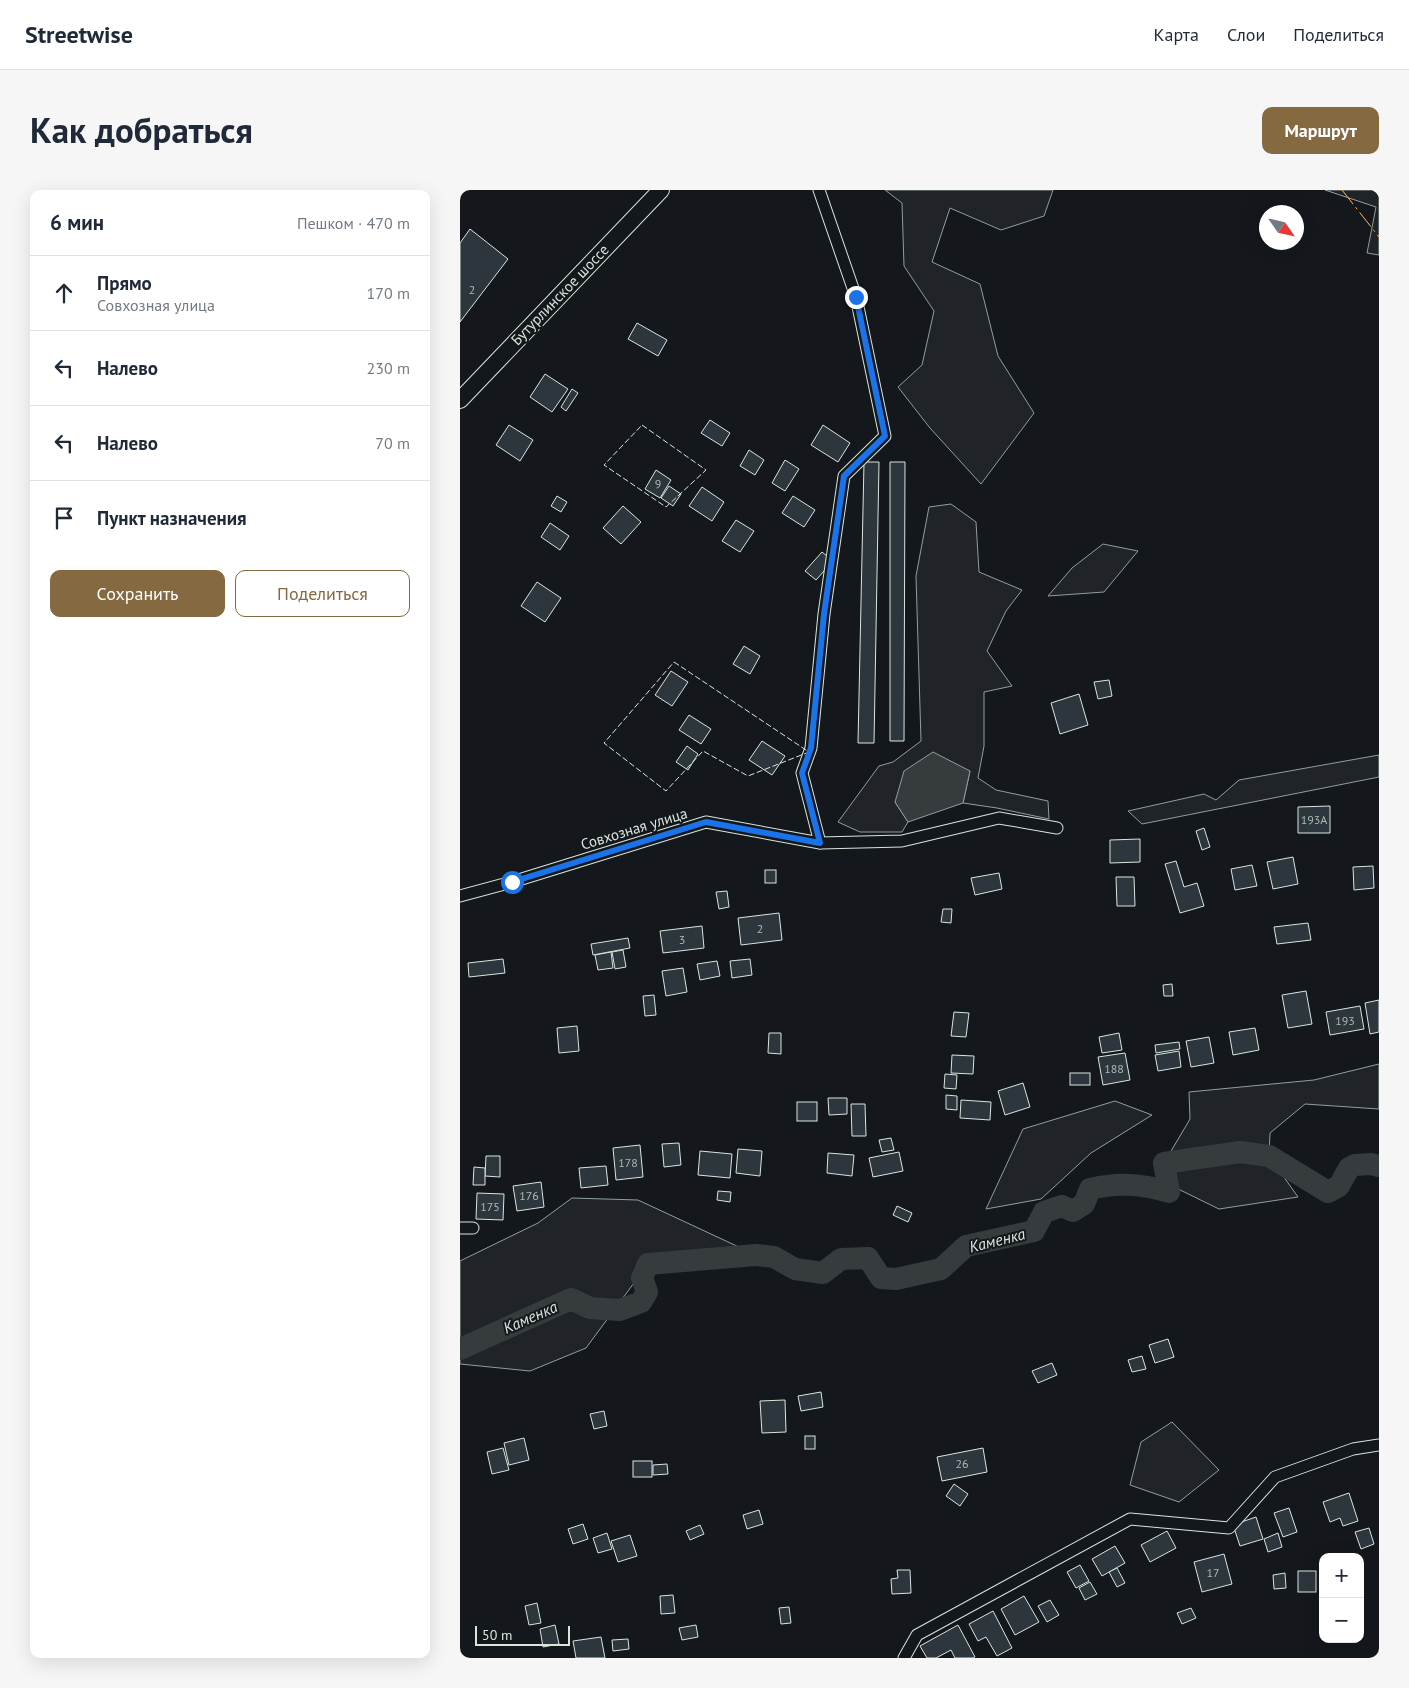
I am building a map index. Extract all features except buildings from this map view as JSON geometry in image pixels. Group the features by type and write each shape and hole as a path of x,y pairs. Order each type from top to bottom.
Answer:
{"main road":[{"name":"Бутурлинское шоссе","path":"460,400 660,190"}],"street":[{"path":"819,190 856,297 885,436 844,476 824,614 811,748 802,773 820,843"},
{"name":"Совхозная улица","path":"460,896 512,882 706,822 820,843 902,841 999,818 1057,828"},
{"path":"460,1228 473,1228"},
{"path":"904,1658 917,1635 1130,1519 1229,1528 1275,1477 1353,1449 1379,1445"}],"shaded area":[{"path":"885,190 1053,190 1044,216 1001,230 950,208 932,262 980,284 998,356 1034,413 981,484 930,428 898,387 922,365 934,311 904,266 902,203"},
{"path":"1325,190 1379,190 1379,255 1367,253 1376,207"},
{"path":"951,504 976,522 979,572 1022,590 1006,611 987,651 1012,686 984,692 984,746 978,778 996,790 1048,801 1049,819 963,803 970,771 895,802 908,822 902,832 860,832 838,822 879,766 893,762 921,741 916,576 929,507"},
{"path":"1103,544 1138,551 1104,592 1048,596 1072,568"},
{"path":"933,752 970,771 963,803 908,822 895,802 904,771"},
{"path":"1379,755 1379,777 1142,824 1128,811 1204,794 1216,800 1239,780"},
{"path":"1379,1064 1379,1109 1305,1104 1270,1133 1269,1156 1298,1197 1219,1209 1172,1186 1164,1163 1190,1119 1189,1092 1314,1080"},
{"path":"1115,1101 1152,1115 1091,1153 1041,1199 986,1209 1023,1129"},
{"path":"572,1198 638,1200 756,1255 648,1264 586,1348 530,1371 460,1364 460,1261 538,1223"},
{"path":"1172,1422 1219,1470 1179,1502 1130,1485 1141,1442"}],"waterway":[{"name":"Каменка","path":"460,1349 571,1299 590,1308 620,1310 641,1302 647,1292 642,1278 648,1264 756,1255 774,1257 795,1269 823,1273 841,1259 868,1258 881,1278 896,1279 941,1269 966,1246 1034,1231 1044,1212 1062,1206 1073,1211 1084,1204 1090,1189 1111,1185 1130,1185 1169,1192 1164,1163 1240,1152 1269,1156 1328,1192 1339,1186 1349,1168 1355,1165 1371,1164 1379,1166"}],"fence":[{"path":"642,425 706,470 666,507 604,465 642,425"},
{"path":"674,662 809,752 748,776 703,751 666,791 604,743 674,662"}],"power":[{"path":"1342,190 1379,237"}],"route":[{"path":"512,882 622,850 706,822 820,843 802,773 811,748 824,614 844,476 885,436 856,297"}]}
